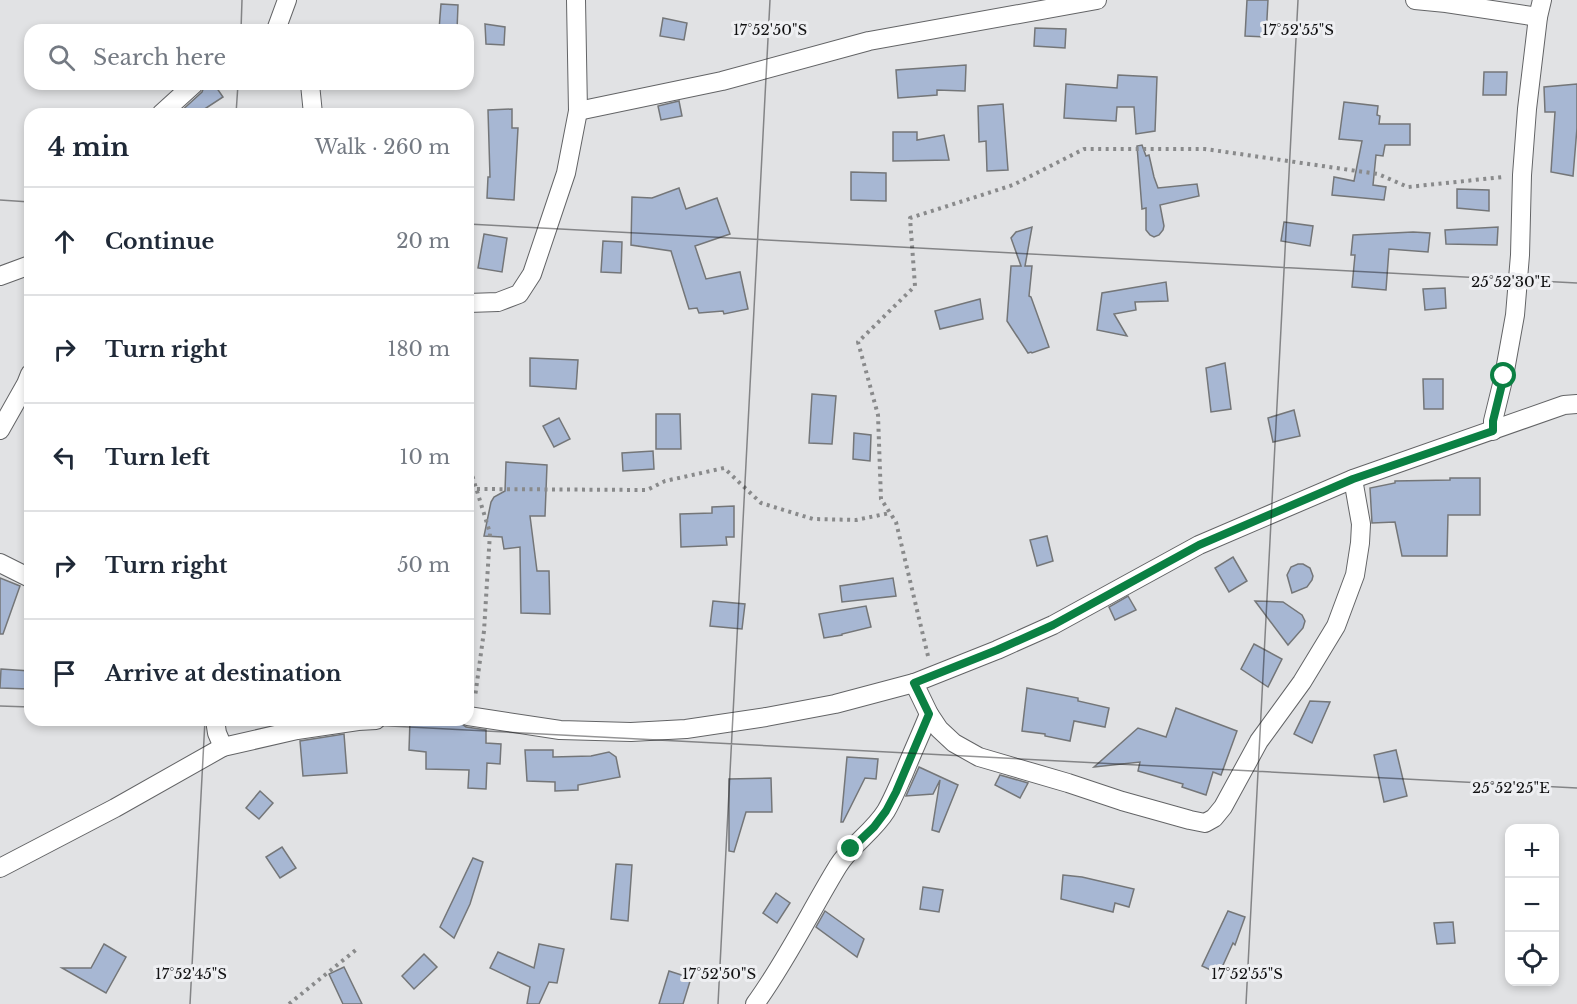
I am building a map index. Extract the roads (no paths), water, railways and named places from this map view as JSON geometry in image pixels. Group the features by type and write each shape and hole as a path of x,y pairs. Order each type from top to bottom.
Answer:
{"street":[{"path":"278,24 287,0"},
{"path":"474,303 498,302 519,294 532,274 566,173 578,111 576,0"},
{"path":"578,111 722,81 869,41 1097,0"},
{"path":"1415,0 1540,8 1527,109 1515,315 1493,421 1493,431"},
{"path":"168,108 187,90"},
{"path":"311,90 312,108"},
{"path":"0,276 24,267"},
{"path":"0,430 24,388"},
{"path":"474,717 560,730 631,732 686,729 835,704 914,683 1053,625 1199,545 1353,479 1564,405 1577,404"},
{"path":"914,683 939,729 954,742 979,757 1122,801 1205,823 1214,818 1222,807 1259,741 1302,682 1336,626 1355,575 1360,543 1361,524 1353,479"},
{"path":"0,563 24,575"},
{"path":"755,1004 771,982 840,862 874,827 886,811 929,714"},
{"path":"215,726 224,747"},
{"path":"0,868 115,808 224,747 324,726"}]}
